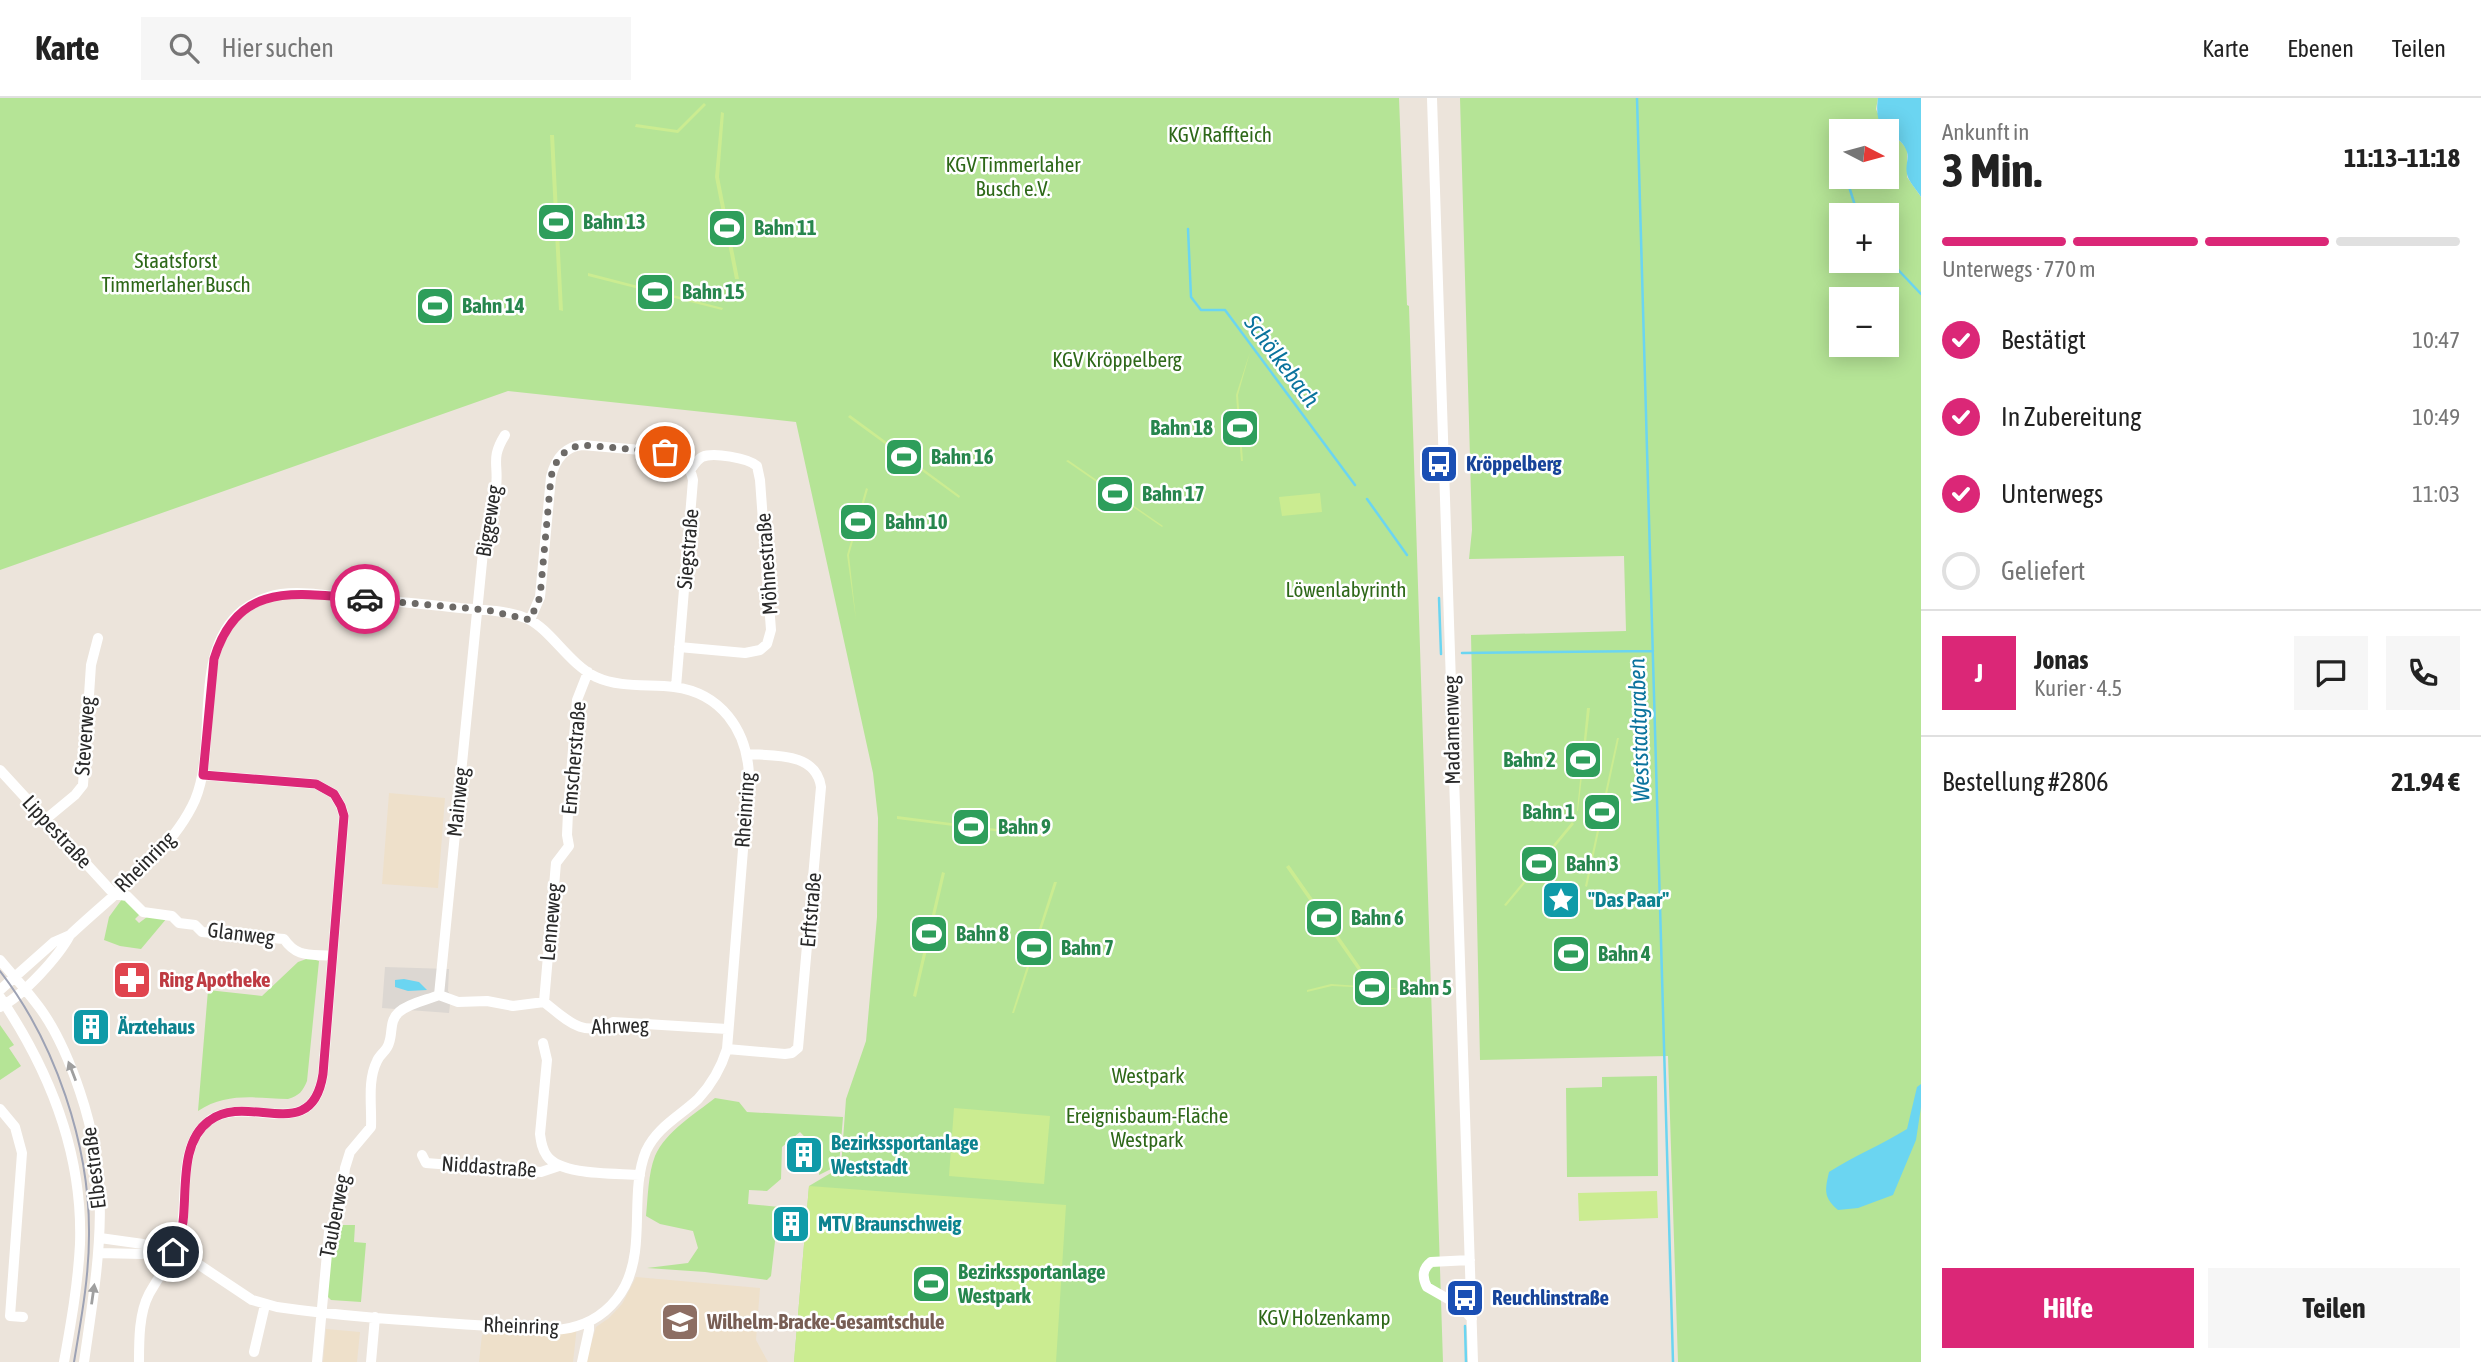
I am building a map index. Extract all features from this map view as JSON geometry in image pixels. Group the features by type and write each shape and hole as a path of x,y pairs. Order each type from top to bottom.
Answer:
{"street":[{"name":"Madamenweg","path":"1432,98 1473,1362"},
{"name":"Biggeweg","path":"477,609 484,542 489,530 496,488 495,455 505,435"},
{"path":"530,620 540,597 551,477 561,454 582,445 665,452 684,461 691,469"},
{"name":"Möhnestraße","path":"680,647 753,652 767,644 772,630 757,466 747,460 710,455 699,460 691,469"},
{"name":"Siegstraße","path":"676,687 692,500 691,469"},
{"name":"Rheinring","path":"14,977 54,942 70,934 177,832 194,803 203,775 214,659 234,618 248,607 271,596 298,594 512,614 530,620 588,672 600,678 613,682 676,687 701,695 722,708 738,727 747,754 749,775 727,1049 720,1068 706,1090 656,1135 644,1157 640,1175 635,1245 628,1277 613,1303 589,1322 553,1330 375,1317 264,1305 198,1263 173,1252 143,1244 100,1238"},
{"name":"Mainweg","path":"439,995 477,609"},
{"name":"Steverweg","path":"46,819 83,785 90,665 99,638"},
{"name":"Emscherstraße","path":"569,846 568,812 577,700 588,672"},
{"name":"Erftstraße","path":"727,1049 785,1054 798,1048 821,787 814,768 806,762 786,757 747,754"},
{"name":"Lippestraße","path":"0,770 114,894"},
{"path":"139,1362 144,1307 173,1252 183,1223 189,1157 202,1127 226,1113 300,1112 310,1106 318,1095 323,1074 344,816 339,801 328,790 316,784 203,775"},
{"name":"Lenneweg","path":"544,1002 556,863 569,846"},
{"name":"Glanweg","path":"114,894 127,896 143,912 172,916 179,923 195,925 202,932 284,939 297,953 332,956"},
{"name":"Rheinring","path":"24,989 62,951 70,934"},
{"name":"Elbestraße","path":"0,960 44,1015 61,1042 91,1126 101,1192 100,1238 84,1362"},
{"path":"0,989 14,977"},
{"name":"Elbestraße","path":"24,989 2,1003 19,1026 47,1079 63,1123 79,1195 80,1245 64,1362"},
{"path":"439,995 458,1002 486,1001 513,1006 544,1002"},
{"name":"Tauberweg","path":"317,1362 329,1232 341,1203 346,1160 372,1127 370,1093 377,1060 391,1040 391,1027 401,1009 439,995"},
{"name":"Ahrweg","path":"544,1002 556,1014 586,1029 603,1028 613,1022 727,1029"},
{"name":"Niddastraße","path":"543,1043 547,1060 540,1134 547,1156 559,1166 574,1170 640,1175"},
{"path":"0,1109 15,1127 22,1153 10,1316 23,1317"},
{"name":"Niddastraße","path":"422,1155 426,1163 512,1170 541,1172 559,1166"},
{"name":"Rheinring","path":"99,1253 142,1254 159,1250"},
{"path":"1470,1260 1431,1262 1423,1274 1427,1287 1462,1307 1472,1319"},
{"path":"254,1352 264,1305"},
{"path":"371,1362 375,1317"},
{"path":"582,1362 589,1322"}],"shaded area":[{"path":"389,793 445,798 438,888 382,884"},
{"path":"385,967 449,969 449,1013 382,1008"},
{"name":"Wilhelm-Bracke-Gesamtschule","path":"636,1277 760,1288 756,1340 768,1362 586,1362 596,1327 622,1304"},
{"path":"577,1326 573,1362 479,1362 482,1335"},
{"path":"326,1329 360,1332 357,1362 323,1362"}],"green space":[{"path":"0,98 1399,98 1409,306 1443,1362 794,1362 809,1186 841,1167 846,1099 866,1041 877,917 878,818 873,773 796,422 508,391 0,570"},
{"path":"1460,98 1878,98 1876,109 1880,119 1829,119 1829,189 1899,189 1899,141 1907,149 1907,177 1921,197 1921,1362 1678,1362 1668,1056 1480,1060 1471,635 1626,631 1624,556 1469,559 1472,530"},
{"path":"704,103 706,105 678,133 635,127 636,124 677,130"},
{"name":"Bahn 11","path":"721,112 724,113 719,177 739,279 735,279 715,177"},
{"name":"Bahn 13","path":"550,135 554,135 563,311 559,310"},
{"name":"Bahn 15","path":"588,273 723,308 722,310 588,276"},
{"name":"Bahn 18","path":"1250,352 1238,395 1241,461 1236,395"},
{"name":"Bahn 16","path":"850,415 960,496 959,498 848,417"},
{"path":"1068,460 1163,526 1066,461"},
{"name":"Bahn 10","path":"866,488 868,489 849,555 856,620 847,555"},
{"path":"1320,493 1322,512 1282,516 1279,497"},
{"name":"Bahn 2","path":"1587,708 1590,708 1577,811"},
{"path":"1619,738 1587,887 1585,886"},
{"name":"Bahn 9","path":"897,816 1043,835 897,819"},
{"name":"Bahn 3","path":"1572,822 1574,824 1506,906 1504,905"},
{"name":"Bahn 6","path":"1289,865 1361,968 1358,970 1286,867"},
{"name":"Bahn 8","path":"942,872 945,873 916,997 913,996"},
{"name":"Bahn 7","path":"1054,882 1057,882 1012,1013"},
{"path":"125,895 141,913 135,919 139,923 147,917 167,918 141,949 104,940 109,917"},
{"path":"309,958 319,961 307,1081 302,1090 288,1099 231,1099 198,1111 208,990 262,996 298,962"},
{"path":"1331,984 1431,991 1332,986 1307,992"},
{"path":"0,1025 14,1045 9,1048 21,1066 0,1080"},
{"path":"1657,1076 1658,1176 1567,1177 1566,1088 1602,1087 1602,1077"},
{"path":"715,1098 739,1102 747,1112 843,1117 839,1165 819,1175 821,1154 800,1132 782,1147 781,1179 767,1191 749,1190 748,1204 779,1207 771,1276 767,1280 647,1268 688,1263 698,1248 693,1231 660,1224 646,1216 649,1186 655,1156 666,1139"},
{"path":"954,1108 1050,1116 1044,1184 949,1176"},
{"name":"Bezirkssportanlage Westpark","path":"809,1186 1066,1205 1056,1362 794,1362"},
{"path":"1657,1191 1658,1218 1579,1221 1578,1193"},
{"path":"339,1225 355,1225 354,1242 366,1243 361,1302 331,1300 327,1296 329,1253"}],"water":[{"path":"1878,98 1921,98 1921,197 1908,177 1907,155 1899,140 1899,119 1879,119"},
{"path":"395,980 419,982 427,990 408,991 395,987"},
{"path":"1921,1084 1916,1140 1893,1195 1858,1208 1838,1210 1826,1193 1829,1172 1907,1129 1917,1087"}],"waterway":[{"name":"Weststadtgraben","path":"1637,98 1673,1362"},
{"path":"1850,189 1854,203"},
{"name":"Schölkebach","path":"1188,229 1191,297 1201,310 1225,310 1355,485"},
{"path":"1899,271 1921,294"},
{"name":"Schölkebach","path":"1367,499 1407,555"},
{"name":"Schölkebach","path":"1439,598 1441,654"},
{"name":"Schölkebach","path":"1462,653 1653,651"},
{"path":"1465,1326 1466,1362"}],"tram line":[{"path":"0,971 20,999 53,1062 76,1131 83,1166 88,1201 89,1251 74,1362"}],"way so far":[{"path":"365,599 487,610 530,620 540,597 551,477 561,454 582,445 665,452"}],"place":[{"name":"Bahn 13","path":"556,222"},
{"name":"Bahn 11","path":"727,228"},
{"name":"Bahn 15","path":"655,292"},
{"name":"Bahn 14","path":"435,306"},
{"name":"Bahn 18","path":"1240,428"},
{"name":"Bahn 16","path":"904,457"},
{"name":"Kröppelberg","path":"1439,464"},
{"name":"Bahn 17","path":"1115,494"},
{"name":"Bahn 10","path":"858,522"},
{"name":"Bahn 2","path":"1583,760"},
{"name":"Bahn 1","path":"1602,812"},
{"name":"Bahn 9","path":"971,827"},
{"name":"Bahn 3","path":"1539,864"},
{"name":"\"Das Paar\"","path":"1561,900"},
{"name":"Bahn 6","path":"1324,918"},
{"name":"Bahn 8","path":"929,934"},
{"name":"Bahn 7","path":"1034,948"},
{"name":"Bahn 4","path":"1571,954"},
{"name":"Ring Apotheke","path":"132,980"},
{"name":"Bahn 5","path":"1372,988"},
{"name":"Ärztehaus","path":"91,1027"},
{"name":"Bezirkssportanlage Weststadt","path":"804,1155"},
{"name":"MTV Braunschweig","path":"791,1224"},
{"name":"Bezirkssportanlage Westpark","path":"931,1284"},
{"name":"Reuchlinstraße","path":"1465,1298"},
{"name":"Wilhelm-Bracke-Gesamtschule","path":"680,1322"}],"route":[{"path":"173,1252 183,1223 189,1157 202,1127 217,1116 236,1111 286,1114 300,1112 310,1106 318,1095 323,1074 344,816 334,794 316,784 203,775 214,659 219,643 234,618 263,599 298,594 365,599"}],"park label":[{"name":"KGV Raffteich","path":"1220,135"},
{"name":"KGV Timmerlaher Busch e.V.","path":"1013,177"},
{"name":"Staatsforst Timmerlaher Busch","path":"176,273"},
{"name":"KGV Kröppelberg","path":"1117,360"},
{"name":"Löwenlabyrinth","path":"1346,590"},
{"name":"Westpark","path":"1148,1076"},
{"name":"Ereignisbaum-Fläche Westpark","path":"1147,1128"},
{"name":"KGV Holzenkamp","path":"1324,1318"}]}
